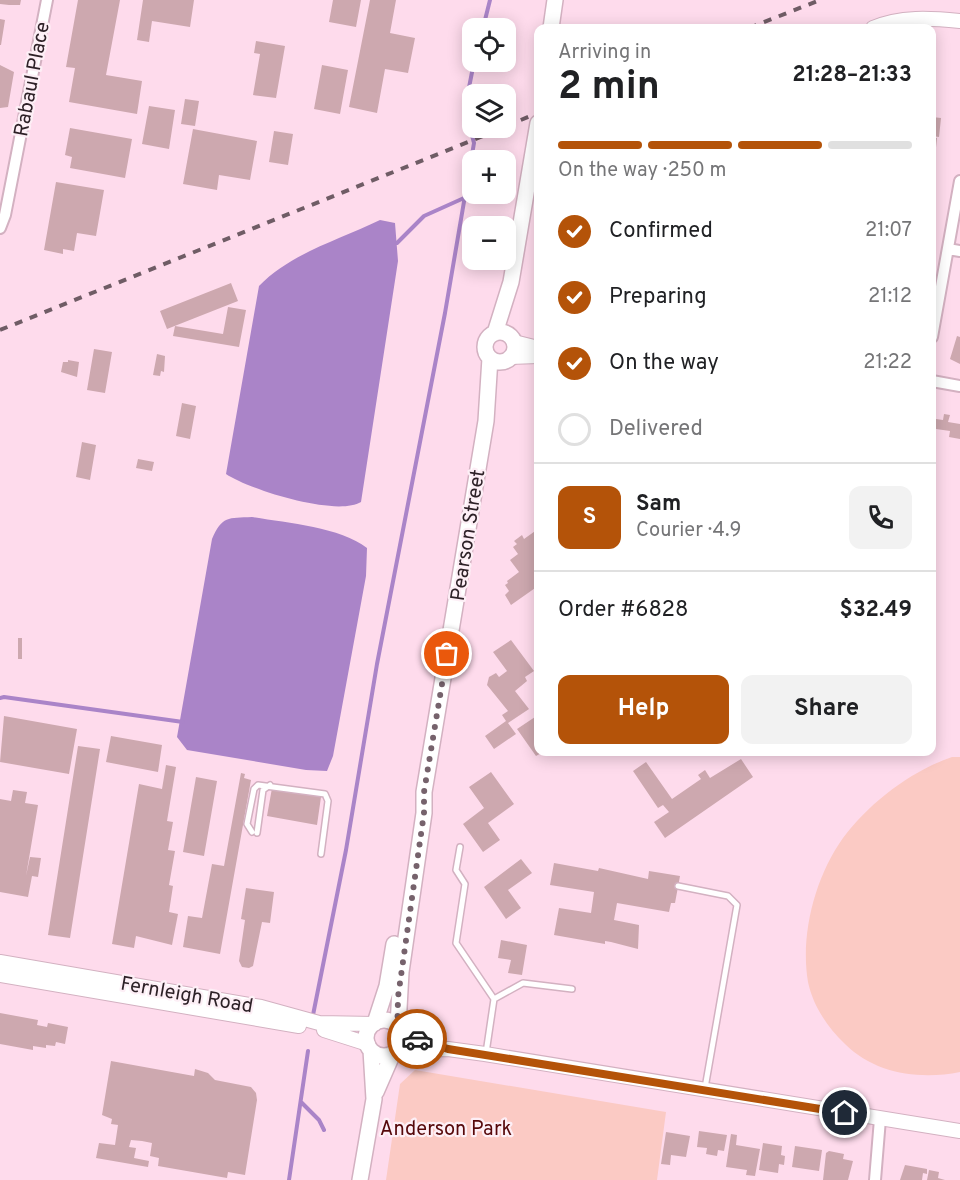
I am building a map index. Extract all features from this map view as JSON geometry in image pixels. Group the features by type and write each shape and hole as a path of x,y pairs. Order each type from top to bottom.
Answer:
{"main road":[{"path":"552,24 555,0"},
{"name":"Pearson Street","path":"399,1029 401,972 424,813 424,792 486,421 502,359 514,350 506,337 511,282 534,150"},
{"name":"Pearson Street","path":"502,359 486,351 486,342 506,337"},
{"name":"Pearson Street","path":"374,1023 387,986 417,812 424,792"},
{"path":"360,1180 374,1099 395,1052 401,1044 399,1029 387,1020 374,1023 367,1032 374,1099"},
{"path":"369,1047 381,1055 395,1052"}],"street":[{"name":"Rabaul Place","path":"0,228 5,215 47,0"},
{"path":"887,24 905,19 934,18 960,21"},
{"path":"936,315 960,181"},
{"path":"948,249 960,251"},
{"path":"506,337 534,347"},
{"path":"502,359 534,356"},
{"path":"936,382 960,386"},
{"name":"Fernleigh Road","path":"0,962 261,1007 319,1023 374,1023"},
{"name":"Fernleigh Road","path":"0,975 331,1031 369,1047"},
{"path":"399,1029 448,1049"},
{"path":"395,1052 448,1049 485,1054 960,1131"},
{"path":"875,1180 880,1119"}],"lane":[{"path":"272,784 263,790 254,832 247,824 254,789 258,784 272,784 327,796 321,854"},
{"path":"460,847 456,870 465,884 456,943 494,999 485,1054"},
{"path":"678,886 728,896 737,905 704,1091"},
{"path":"494,999 523,983 573,989"}],"green space":[{"path":"952,757 960,757 960,1072 914,1075 870,1062 845,1044 827,1024 813,1000 808,982 806,945 808,926 825,870 833,853 853,825 878,801 906,780"},
{"name":"Anderson Park","path":"415,1070 666,1112 657,1180 386,1180 400,1084"}],"shaded area":[{"path":"380,220 395,223 398,261 361,502 349,506 333,506 293,500 254,487 226,474 259,286 301,256"},
{"path":"252,517 328,531 356,541 367,548 366,576 333,756 327,771 306,770 187,750 177,737 212,539 223,522"}],"building":[{"path":"0,0 21,0 20,5 9,5 0,4"},
{"path":"78,0 120,0 106,75 142,81 137,114 69,102 75,68 66,67"},
{"path":"143,0 194,0 190,27 152,21 149,42 137,40"},
{"path":"333,0 361,0 356,27 329,22"},
{"path":"370,0 396,0 390,33 415,38 408,73 385,69 377,113 349,107"},
{"path":"0,19 5,20 1,45 0,45"},
{"path":"256,41 285,46 276,98 253,95 260,54 254,53"},
{"path":"0,65 14,72 8,107 0,108"},
{"path":"322,65 348,70 340,114 314,109"},
{"path":"185,99 199,101 195,126 181,124"},
{"path":"149,106 175,110 169,149 142,144"},
{"path":"936,117 941,118 939,137 936,137"},
{"path":"70,128 132,139 125,178 70,168 72,157 65,155"},
{"path":"193,129 257,141 250,180 219,175 217,190 183,184"},
{"path":"274,131 293,134 288,165 269,162"},
{"path":"56,182 104,190 96,236 77,233 74,251 63,249 63,254 44,250"},
{"path":"231,283 238,301 167,329 160,311"},
{"path":"228,307 246,310 239,347 173,336 175,326 223,334"},
{"path":"957,336 960,337 960,364 950,359"},
{"path":"94,349 112,352 105,393 87,390"},
{"path":"157,354 165,356 164,372 161,371 160,376 153,375"},
{"path":"68,360 79,362 77,377 61,372 63,362 68,362"},
{"path":"182,403 196,406 190,439 176,436"},
{"path":"944,414 950,415 948,422 960,424 960,439 949,437 950,431 936,429 936,419 943,420"},
{"path":"82,442 96,445 90,480 76,477"},
{"path":"138,459 154,462 152,471 136,468"},
{"path":"534,532 534,589 511,605 505,595 509,591 505,585 519,572 510,560 518,554 513,547 517,544 514,541 522,535 524,539"},
{"path":"18,638 22,638 22,659 18,659"},
{"path":"511,640 534,671 525,677 527,681 515,691 529,709 508,723 516,734 494,749 485,736 506,721 502,715 508,711 487,685 489,677 496,673 499,677 507,671 493,652"},
{"path":"4,716 77,729 69,774 0,762"},
{"path":"534,718 534,753 517,729"},
{"path":"111,736 162,745 158,772 106,762"},
{"path":"78,746 100,749 70,938 48,935"},
{"path":"741,759 753,777 665,838 654,822 669,812 663,805 658,808 633,771 646,762 672,799 701,779 698,775 705,770 710,778"},
{"path":"166,765 176,767 167,821 173,822 168,850 175,851 169,885 173,886 169,912 178,914 172,945 136,936 134,948 112,944 139,784 162,789"},
{"path":"491,772 514,804 488,823 500,840 483,852 463,824 484,808 469,787"},
{"path":"241,773 245,774 244,778 251,780 220,954 183,947 188,916 202,918 212,864 224,866"},
{"path":"196,777 217,781 204,856 183,852"},
{"path":"272,788 321,797 317,825 267,816"},
{"path":"13,790 27,792 25,803 38,805 26,876 30,857 41,858 38,877 32,876 28,897 0,892 0,799 11,801"},
{"path":"521,859 532,873 508,890 521,908 506,919 484,887"},
{"path":"554,863 598,871 599,868 648,879 649,871 680,876 675,903 671,903 669,912 617,903 614,920 639,925 638,949 605,941 605,944 554,935 559,908 591,913 594,892 550,885"},
{"path":"246,888 274,892 270,923 262,922 253,966 249,968 242,967 239,961 245,920 241,919"},
{"path":"501,940 527,945 522,975 508,973 511,960 498,958"},
{"path":"0,1013 38,1020 37,1025 47,1027 48,1023 68,1027 65,1044 56,1042 55,1046 46,1045 46,1048 33,1046 33,1050 0,1044"},
{"path":"111,1061 194,1076 195,1069 208,1073 215,1080 251,1087 256,1093 257,1100 245,1175 228,1172 227,1178 158,1166 159,1158 150,1156 152,1143 142,1141 131,1140 129,1147 136,1148 134,1158 149,1161 148,1167 96,1158 99,1143 115,1145 118,1125 111,1124 112,1119 102,1115"},
{"path":"699,1131 727,1135 724,1151 718,1150 717,1156 706,1154 707,1148 697,1147"},
{"path":"666,1132 690,1136 686,1157 671,1155 670,1165 661,1164"},
{"path":"731,1134 737,1135 736,1145 760,1149 755,1176 746,1175 747,1170 726,1167"},
{"path":"763,1143 782,1146 781,1155 785,1156 784,1165 779,1164 778,1173 759,1170"},
{"path":"795,1146 822,1150 819,1171 792,1167"},
{"path":"829,1151 844,1154 843,1159 853,1161 848,1180 823,1180 826,1153"},
{"path":"905,1165 927,1169 927,1174 923,1173 922,1180 900,1180"},
{"path":"929,1170 939,1172 938,1178 945,1180 927,1180"}],"waterway":[{"path":"486,18 490,0"},
{"path":"313,1015 346,850 377,664 445,313 474,143 465,108 472,72"},
{"path":"397,243 424,216 462,199"},
{"path":"0,698 183,722"},
{"path":"289,1180 308,1051"},
{"path":"301,1102 319,1120 324,1130"}],"railway":[{"path":"759,24 820,0"},
{"path":"516,122 534,115"},
{"path":"0,330 478,138"}],"way so far":[{"path":"417,1039 401,1031 398,1026 398,997 424,813 424,792 447,654"}],"route":[{"path":"417,1039 448,1049 845,1113"}]}
